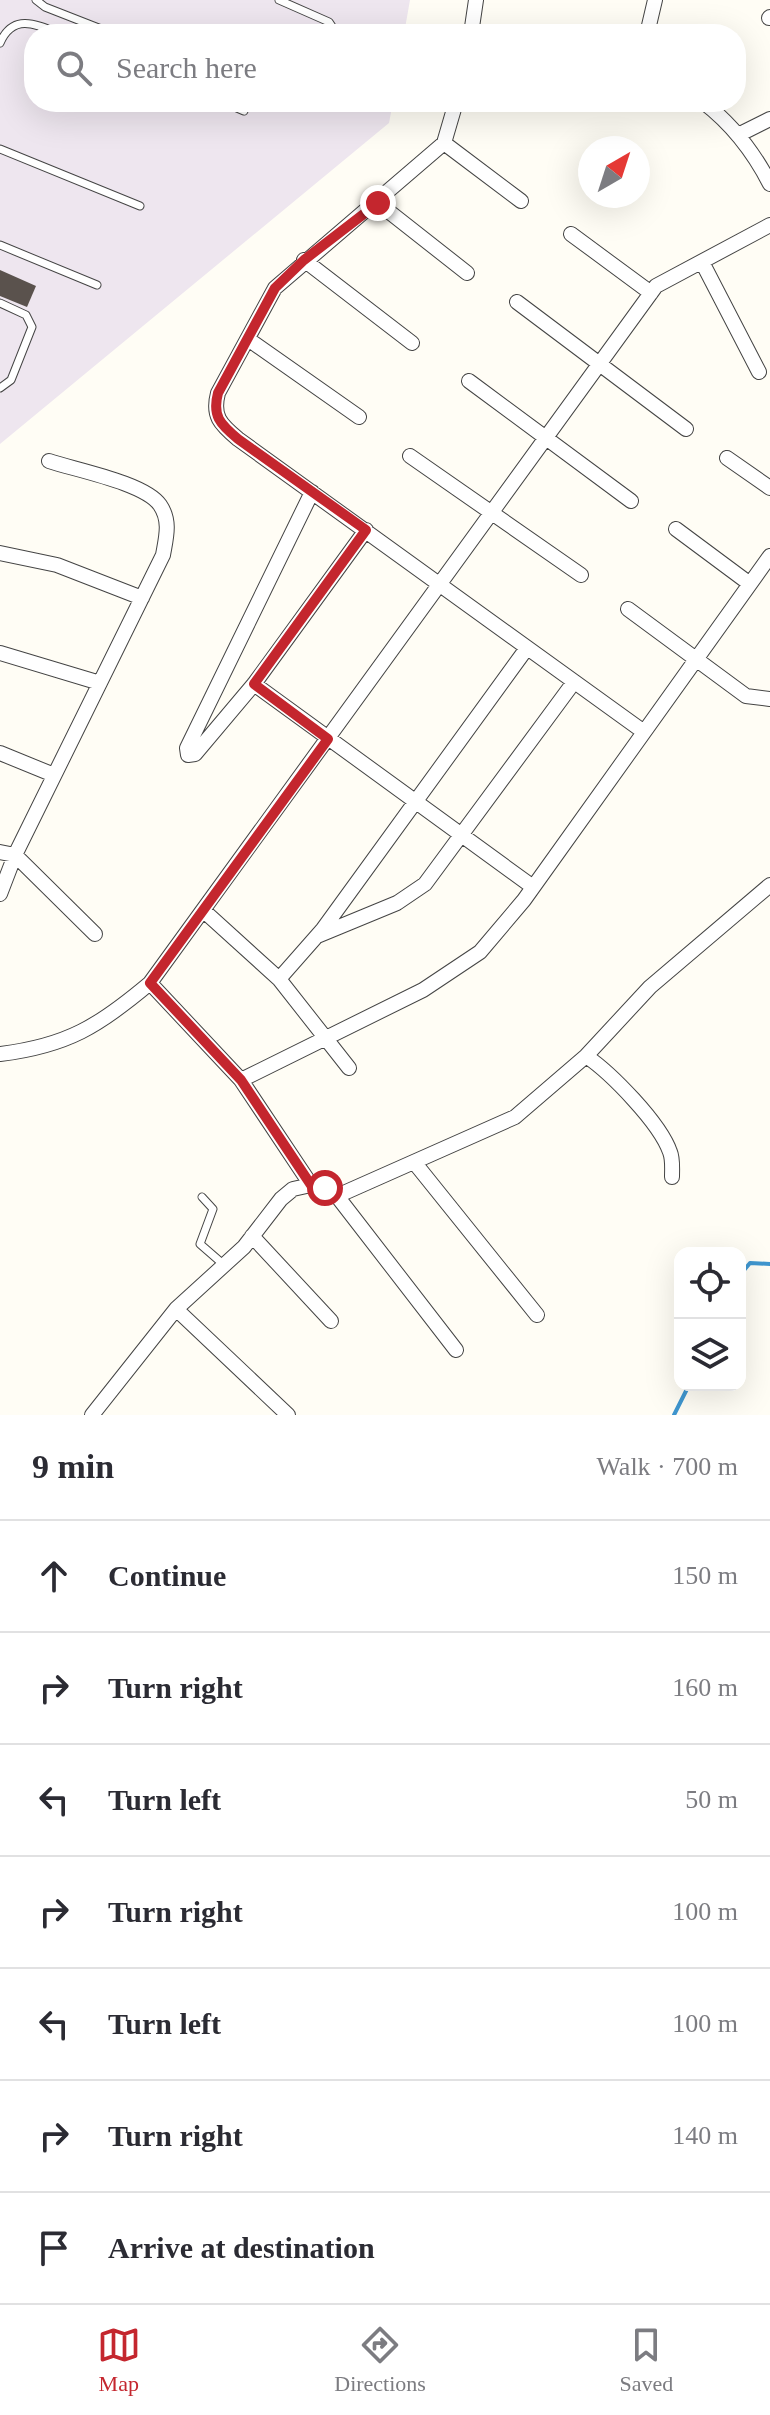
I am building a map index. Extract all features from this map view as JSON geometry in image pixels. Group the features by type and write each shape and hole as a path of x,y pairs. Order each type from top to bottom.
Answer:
{"street":[{"path":"473,24 476,0"},
{"path":"649,24 655,0"},
{"path":"453,112 444,143 378,203 304,260 275,288 218,393 214,409 220,424 644,732"},
{"path":"716,112 738,135 770,184"},
{"path":"738,135 770,119"},
{"path":"444,143 521,201"},
{"path":"378,203 467,273"},
{"path":"0,1054 49,1047 91,1028 150,983 656,286 770,225"},
{"path":"571,234 651,293"},
{"path":"304,260 412,343"},
{"path":"702,262 759,372"},
{"path":"517,302 686,429"},
{"path":"248,339 359,417"},
{"path":"469,381 631,501"},
{"path":"410,456 581,575"},
{"path":"727,458 770,488"},
{"path":"0,894 7,854 54,775 142,598 163,555 168,528 161,506 146,492 49,461"},
{"path":"312,492 187,748 188,755 195,754 254,684 366,530"},
{"path":"676,529 750,584"},
{"path":"0,553 57,565 142,598"},
{"path":"241,1080 423,990 480,952 533,887 770,556"},
{"path":"628,609 746,696 770,699"},
{"path":"279,979 316,936 527,648"},
{"path":"0,653 100,683"},
{"path":"316,936 411,895 425,884 574,682"},
{"path":"254,684 533,887"},
{"path":"0,753 54,775"},
{"path":"7,854 95,934"},
{"path":"337,1196 515,1117 586,1056 650,987 770,885"},
{"path":"204,911 279,979 349,1068"},
{"path":"150,983 241,1080 311,1185 337,1196 456,1350"},
{"path":"586,1056 602,1067 664,1139 671,1154 672,1177"},
{"path":"414,1162 537,1315"},
{"path":"92,1415 176,1309 252,1236 281,1199 293,1189 311,1185"},
{"path":"252,1236 331,1321"},
{"path":"176,1309 288,1415"}],"lane":[{"path":"36,0 45,7 88,24"},
{"path":"279,0 330,24"},
{"path":"0,43 13,25 22,21 31,24"},
{"path":"0,149 140,206"},
{"path":"0,245 97,285"},
{"path":"0,303 26,315 32,327 11,380 0,388"},
{"path":"202,1197 213,1209 200,1244 223,1264"}],"shaded area":[{"path":"0,0 410,0 406,24 24,24 24,112 391,112 389,123 0,444"}],"building":[{"path":"0,270 36,286 27,307 0,296"}],"waterway":[{"path":"746,1268 750,1263 770,1264"},
{"path":"674,1415 686,1391"}],"route":[{"path":"325,1188 311,1185 241,1080 150,983 328,739 254,684 366,530 238,439 220,424 214,409 218,393 275,288 304,260 378,203"}]}
